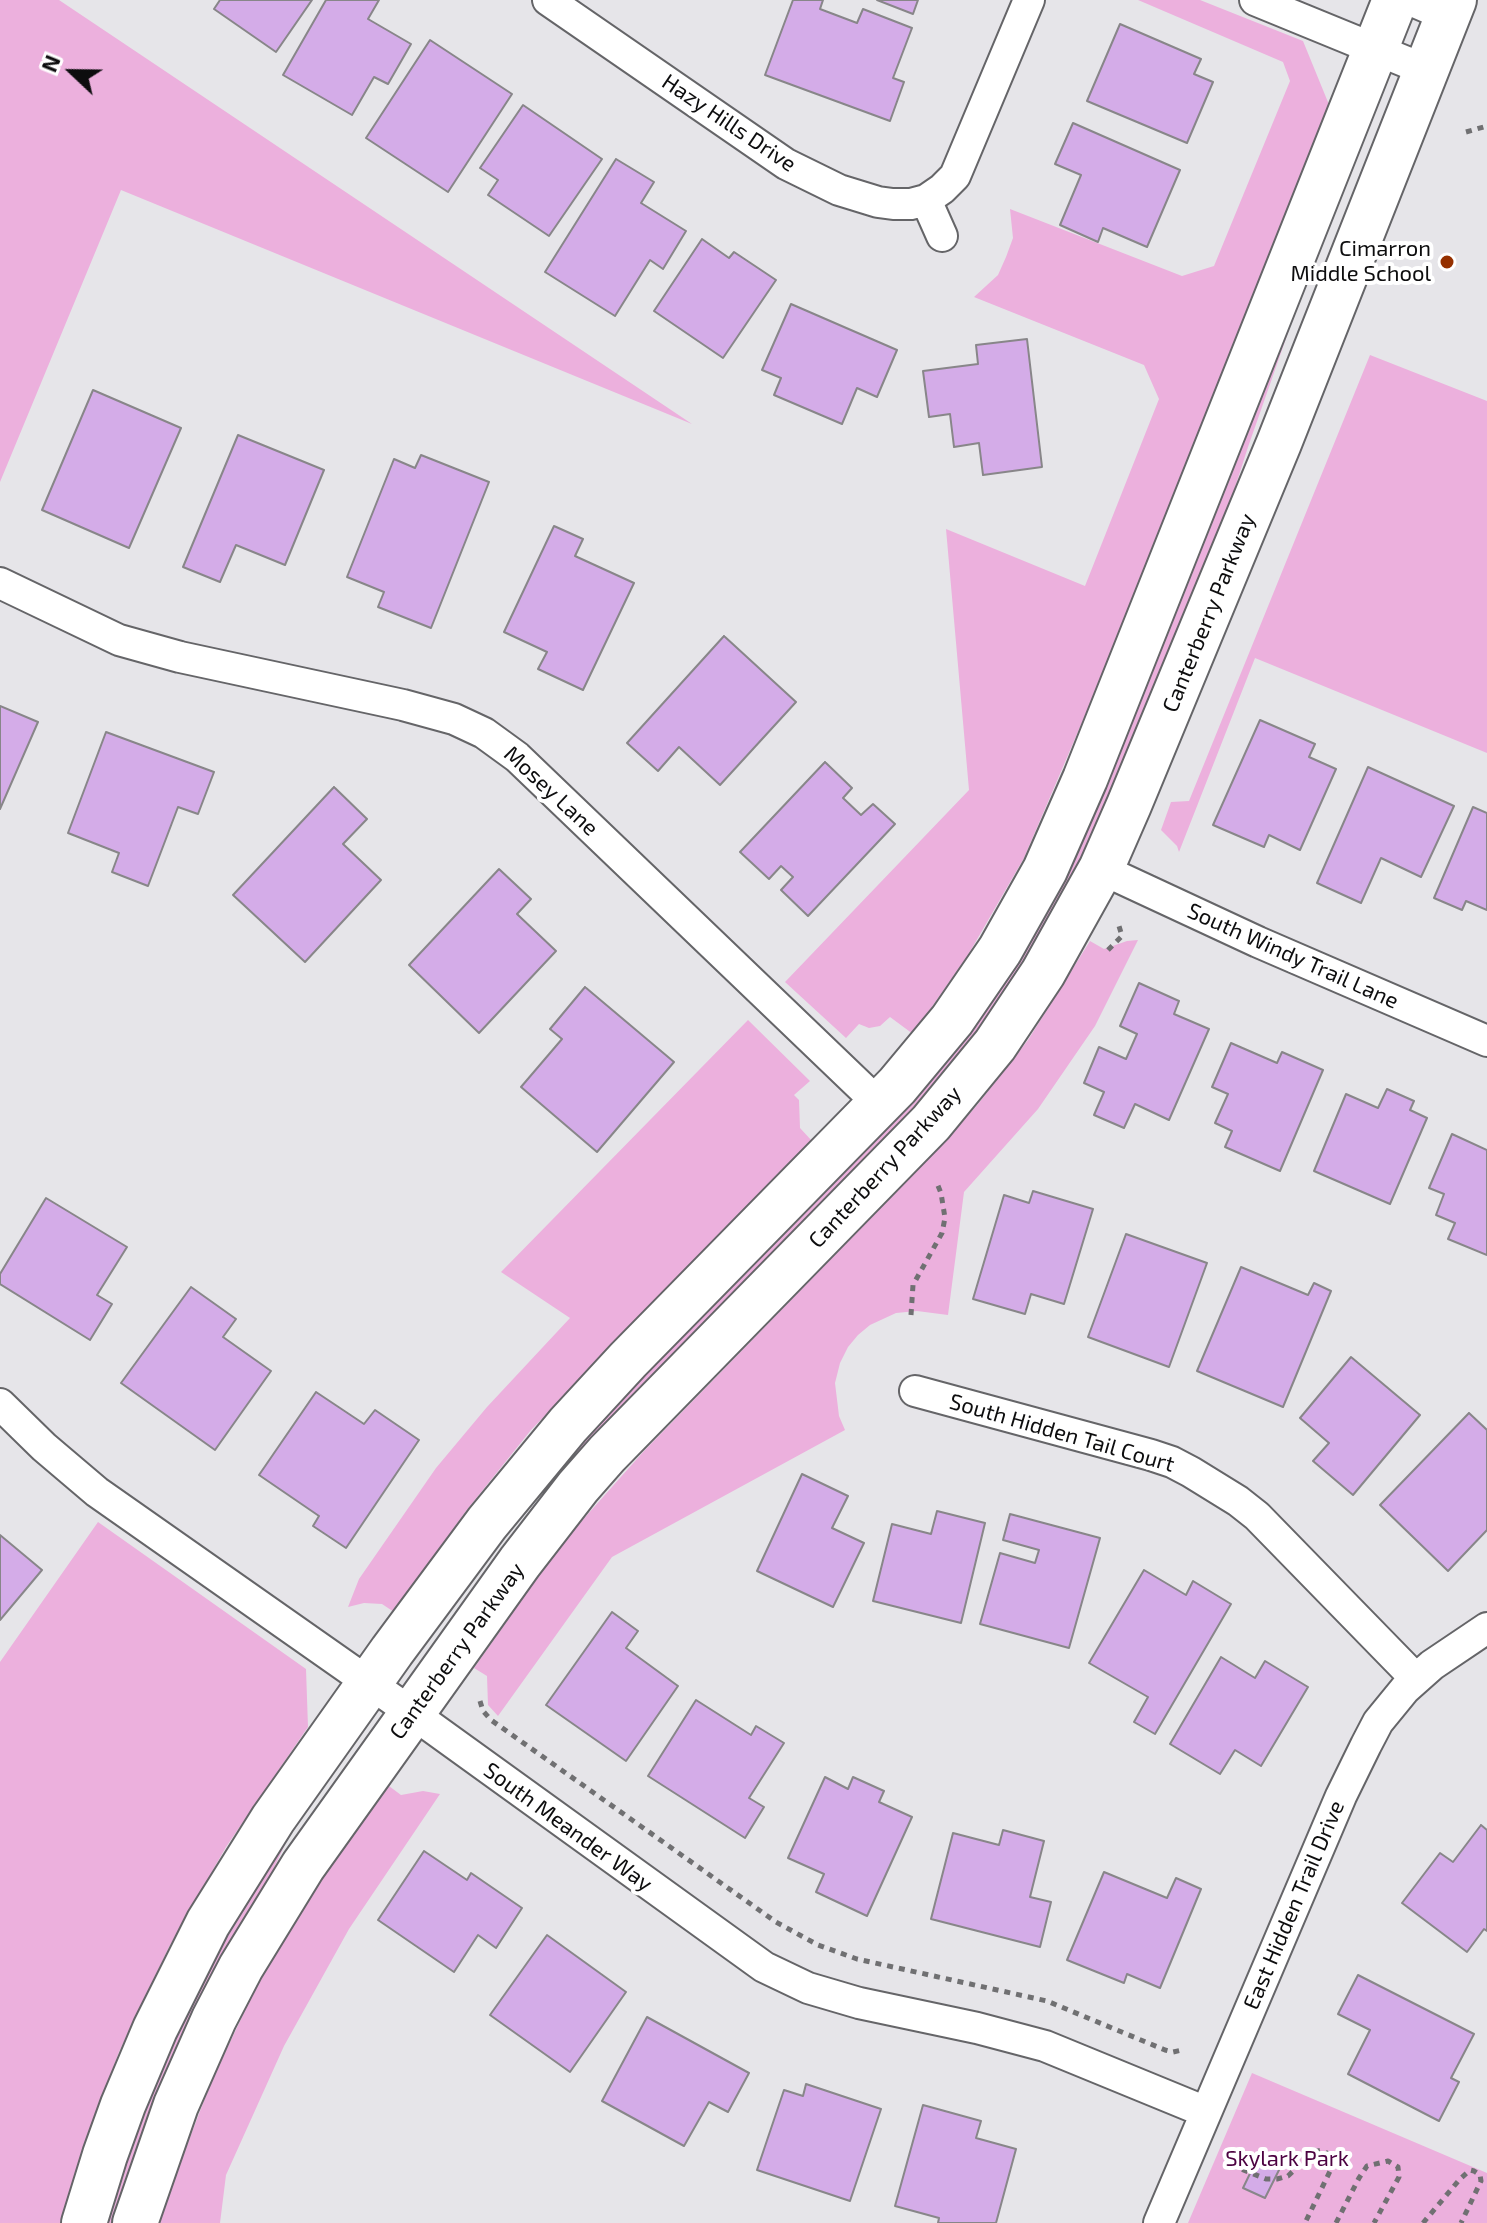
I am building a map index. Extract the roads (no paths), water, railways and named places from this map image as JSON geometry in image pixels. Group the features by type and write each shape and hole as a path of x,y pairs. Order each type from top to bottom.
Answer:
{"street":[{"name":"Hazy Hills Drive","path":"548,0 786,164 814,179 878,202 911,204 926,200"},
{"path":"942,236 926,200 955,176 1029,0"},
{"path":"1255,0 1426,70"},
{"name":"Canterberry Parkway","path":"84,2223 123,2105 155,2029 208,1923 253,1849 370,1684 487,1523 568,1425 897,1086 978,984 1014,926 1045,870 1085,779 1395,0"},
{"name":"Canterberry Parkway","path":"135,2223 176,2105 228,1991 269,1919 303,1866 520,1562 578,1487 634,1425 931,1123 995,1045 1037,982 1101,869 1279,443 1426,70 1437,5"},
{"name":"Mosey Lane","path":"0,583 119,640 180,657 403,705 454,719 484,733 517,757 879,1104"},
{"name":"South Windy Trail Lane","path":"1101,869 1258,942 1487,1041"},
{"name":"South Hidden Tail Court","path":"915,1391 1151,1455 1191,1472 1257,1516 1416,1679"},
{"name":"South Meander Way","path":"0,1404 97,1492 412,1713 764,1967 808,1988 859,2003 1045,2046 1206,2112"},
{"name":"East Hidden Trail Drive","path":"1159,2223 1354,1768 1378,1722 1393,1701 1416,1679 1446,1654 1487,1628"}],"place":[{"name":"Cimarron Middle School","path":"1447,262"}],"park label":[{"name":"Skylark Park","path":"1287,2159"}]}
